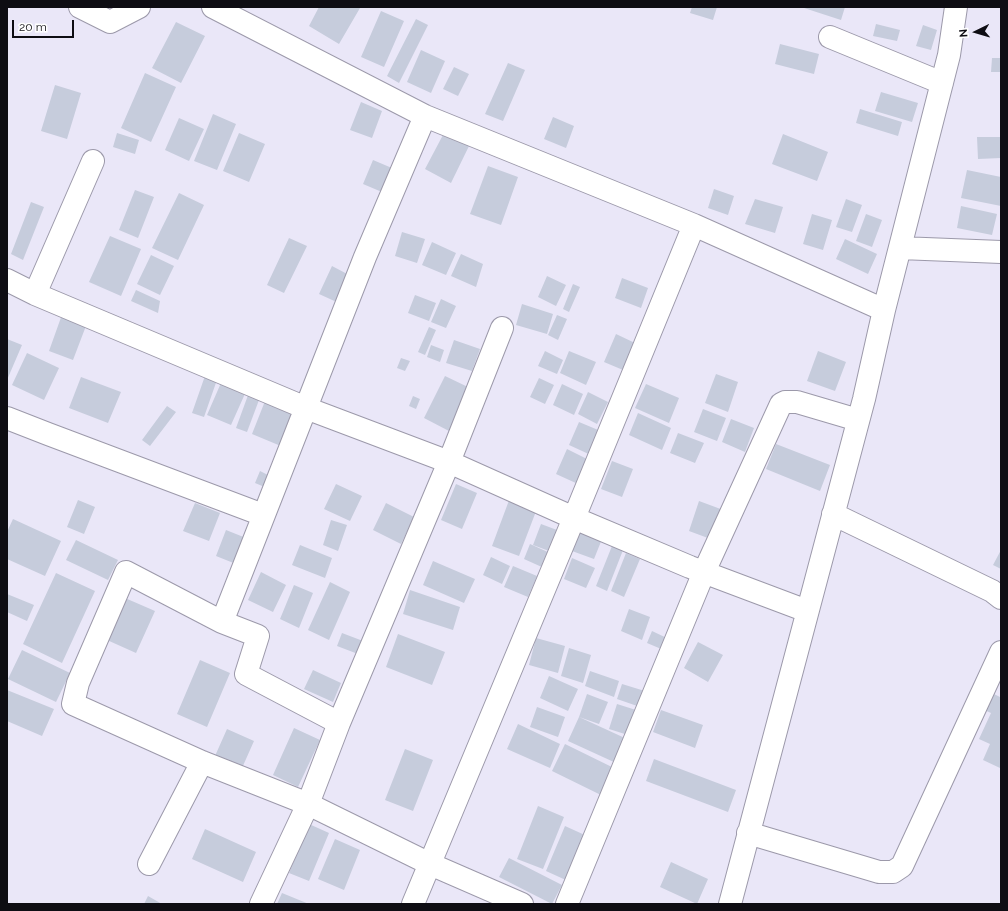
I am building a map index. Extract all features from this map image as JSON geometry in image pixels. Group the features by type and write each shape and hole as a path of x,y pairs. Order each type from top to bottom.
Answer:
{"street":[{"path":"80,7 110,22 139,7"},
{"path":"730,904 864,399 884,310 949,55 956,7"},
{"path":"218,8 425,116 694,225 884,310"},
{"path":"830,37 942,83"},
{"path":"222,622 365,257 425,116"},
{"path":"35,294 94,161"},
{"path":"413,904 694,225"},
{"path":"900,248 1001,252"},
{"path":"7,280 35,294 306,408 449,462 574,518 704,572 807,611"},
{"path":"261,904 308,804 339,723 449,462 502,328"},
{"path":"567,904 704,572 781,404 785,402 797,402 858,420"},
{"path":"7,418 264,515"},
{"path":"833,514 992,591 1001,598"},
{"path":"339,723 246,674 258,636 222,622 126,572 78,683 73,704 202,762 308,804 430,864 522,904"},
{"path":"748,833 879,872 893,872 902,866 1001,652"},
{"path":"149,864 202,762"}],"building":[{"path":"319,7 360,8 339,44 309,26"},
{"path":"692,7 717,7 713,20 690,13"},
{"path":"801,7 845,7 841,20"},
{"path":"381,11 404,21 384,67 361,57"},
{"path":"416,19 428,25 399,83 387,76"},
{"path":"176,22 205,36 181,83 152,68"},
{"path":"876,24 900,30 897,41 873,36"},
{"path":"923,25 937,30 931,50 916,46"},
{"path":"780,44 819,54 814,74 775,64"},
{"path":"421,50 445,61 431,93 407,82"},
{"path":"992,58 1001,58 1001,72 991,72"},
{"path":"508,63 525,70 503,121 485,114"},
{"path":"454,67 469,74 458,96 443,89"},
{"path":"145,73 176,87 151,142 121,128"},
{"path":"55,85 81,93 67,139 41,131"},
{"path":"881,92 918,103 912,122 875,111"},
{"path":"361,102 382,111 372,138 350,130"},
{"path":"860,109 902,122 898,136 856,123"},
{"path":"213,114 236,124 217,170 194,161"},
{"path":"553,117 574,126 566,148 544,139"},
{"path":"179,118 204,129 189,161 165,150"},
{"path":"117,133 139,140 135,154 113,147"},
{"path":"239,133 265,144 249,182 223,171"},
{"path":"444,133 469,146 451,183 425,169"},
{"path":"783,134 828,152 817,181 772,164"},
{"path":"977,137 1001,137 1001,158 978,159"},
{"path":"373,160 399,171 389,195 363,184"},
{"path":"488,166 518,177 501,225 470,214"},
{"path":"967,170 1001,177 1001,206 961,198"},
{"path":"714,189 734,196 728,215 708,208"},
{"path":"135,190 154,197 138,238 119,230"},
{"path":"179,193 204,205 178,260 152,248"},
{"path":"755,199 783,207 775,233 745,224"},
{"path":"846,199 862,205 852,232 836,227"},
{"path":"31,202 44,207 23,260 11,254"},
{"path":"961,206 997,214 992,235 957,228"},
{"path":"812,214 832,220 823,250 803,244"},
{"path":"866,214 882,220 872,247 856,241"},
{"path":"402,232 425,239 417,263 395,256"},
{"path":"110,236 141,249 121,296 89,282"},
{"path":"289,238 307,246 284,293 267,285"},
{"path":"845,239 877,254 868,274 836,259"},
{"path":"432,242 456,253 446,275 422,265"},
{"path":"461,254 483,264 476,287 451,276"},
{"path":"151,255 174,266 160,295 137,284"},
{"path":"332,266 351,276 341,304 319,294"},
{"path":"547,276 566,285 556,306 538,297"},
{"path":"622,278 648,288 641,308 615,298"},
{"path":"573,284 580,287 569,312 563,309"},
{"path":"136,290 160,301 158,313 131,301"},
{"path":"415,295 436,303 429,321 408,313"},
{"path":"441,299 456,306 446,328 431,322"},
{"path":"522,304 553,314 547,334 516,325"},
{"path":"64,309 89,318 73,360 49,351"},
{"path":"557,315 567,319 558,340 548,335"},
{"path":"429,327 436,330 425,355 418,352"},
{"path":"616,334 635,343 623,370 604,362"},
{"path":"7,339 22,345 7,380"},
{"path":"454,340 480,349 472,371 446,363"},
{"path":"431,345 444,350 440,362 427,357"},
{"path":"545,351 563,360 557,374 538,366"},
{"path":"569,351 596,362 586,385 560,373"},
{"path":"818,351 846,362 835,391 807,381"},
{"path":"27,353 59,368 44,400 12,385"},
{"path":"401,358 410,361 405,371 397,368"},
{"path":"206,373 218,377 204,417 192,413"},
{"path":"716,374 738,382 728,412 705,403"},
{"path":"224,376 248,387 231,425 207,415"},
{"path":"445,376 470,388 449,431 424,418"},
{"path":"81,377 121,392 108,423 69,408"},
{"path":"539,378 554,385 545,404 530,397"},
{"path":"562,384 583,394 574,415 553,405"},
{"path":"646,384 679,398 669,423 635,408"},
{"path":"251,387 262,392 247,432 236,428"},
{"path":"588,392 608,402 597,424 578,414"},
{"path":"267,396 303,411 288,449 252,434"},
{"path":"413,396 420,399 416,409 409,406"},
{"path":"167,406 176,412 150,446 142,440"},
{"path":"703,409 726,418 717,441 694,432"},
{"path":"638,413 671,428 662,450 629,435"},
{"path":"731,419 754,428 745,452 722,442"},
{"path":"579,422 603,432 593,456 569,445"},
{"path":"678,433 704,443 695,463 670,453"},
{"path":"776,444 830,465 820,491 766,469"},
{"path":"567,449 589,460 578,484 556,474"},
{"path":"612,461 633,469 622,497 601,489"},
{"path":"260,471 276,479 272,490 255,483"},
{"path":"336,484 362,496 350,521 324,509"},
{"path":"456,484 477,493 462,529 441,520"},
{"path":"511,495 538,506 519,556 492,546"},
{"path":"78,500 95,507 84,534 67,527"},
{"path":"699,501 726,511 716,541 689,531"},
{"path":"195,503 220,513 209,541 183,531"},
{"path":"386,503 414,517 401,544 373,530"},
{"path":"13,519 61,541 45,576 7,559 7,532"},
{"path":"331,520 347,525 338,551 323,545"},
{"path":"541,524 557,530 549,551 533,545"},
{"path":"582,526 604,534 594,559 572,551"},
{"path":"226,530 251,540 241,566 216,556"},
{"path":"76,540 118,560 108,580 66,560"},
{"path":"614,541 625,545 607,591 596,586"},
{"path":"530,544 550,553 544,568 524,559"},
{"path":"300,545 332,558 325,578 292,565"},
{"path":"1001,550 1001,569 993,565"},
{"path":"626,553 640,559 624,597 611,591"},
{"path":"491,557 510,566 502,584 483,575"},
{"path":"572,558 595,568 586,588 564,579"},
{"path":"433,561 475,579 464,603 423,585"},
{"path":"513,566 537,576 528,597 504,587"},
{"path":"261,572 286,585 273,612 248,600"},
{"path":"56,573 95,591 62,663 23,644"},
{"path":"330,582 350,592 329,640 308,630"},
{"path":"294,585 313,593 299,628 280,619"},
{"path":"410,590 460,607 453,630 403,614"},
{"path":"7,594 34,605 27,621 7,612"},
{"path":"125,598 155,611 136,653 107,640"},
{"path":"629,609 650,617 642,640 621,631"},
{"path":"652,631 671,640 666,651 647,643"},
{"path":"342,633 363,641 358,654 337,646"},
{"path":"398,634 445,652 432,685 386,667"},
{"path":"536,638 565,646 558,673 529,665"},
{"path":"698,642 723,655 708,682 684,668"},
{"path":"569,648 591,655 583,683 561,676"},
{"path":"22,650 70,673 56,702 8,679"},
{"path":"200,660 230,673 207,727 177,714"},
{"path":"313,670 341,683 333,702 304,689"},
{"path":"590,671 619,681 614,697 585,686"},
{"path":"549,676 578,689 568,711 540,698"},
{"path":"622,684 648,692 643,708 617,699"},
{"path":"7,690 54,709 42,736 7,721"},
{"path":"990,692 1000,697 1001,694 1000,768 983,760 990,744 979,739 991,713 982,709"},
{"path":"587,694 608,702 599,724 579,717"},
{"path":"617,704 636,710 628,735 609,729"},
{"path":"537,707 565,717 558,737 530,727"},
{"path":"661,710 703,725 695,748 653,732"},
{"path":"579,717 627,739 616,763 568,741"},
{"path":"518,724 560,744 550,768 507,749"},
{"path":"294,728 320,740 298,787 273,775"},
{"path":"227,729 254,741 242,768 215,756"},
{"path":"565,744 618,770 605,797 552,771"},
{"path":"405,749 433,760 413,811 385,800"},
{"path":"654,759 736,790 728,812 646,781"},
{"path":"538,806 564,817 543,869 517,859"},
{"path":"309,824 329,833 309,881 289,873"},
{"path":"565,826 587,836 568,881 546,871"},
{"path":"205,829 256,852 243,882 192,859"},
{"path":"335,839 360,850 344,890 318,879"},
{"path":"509,858 562,885 552,904 499,877"},
{"path":"671,862 708,879 697,904 660,887"},
{"path":"282,893 309,904 277,904"},
{"path":"148,896 162,904 144,904"}]}
